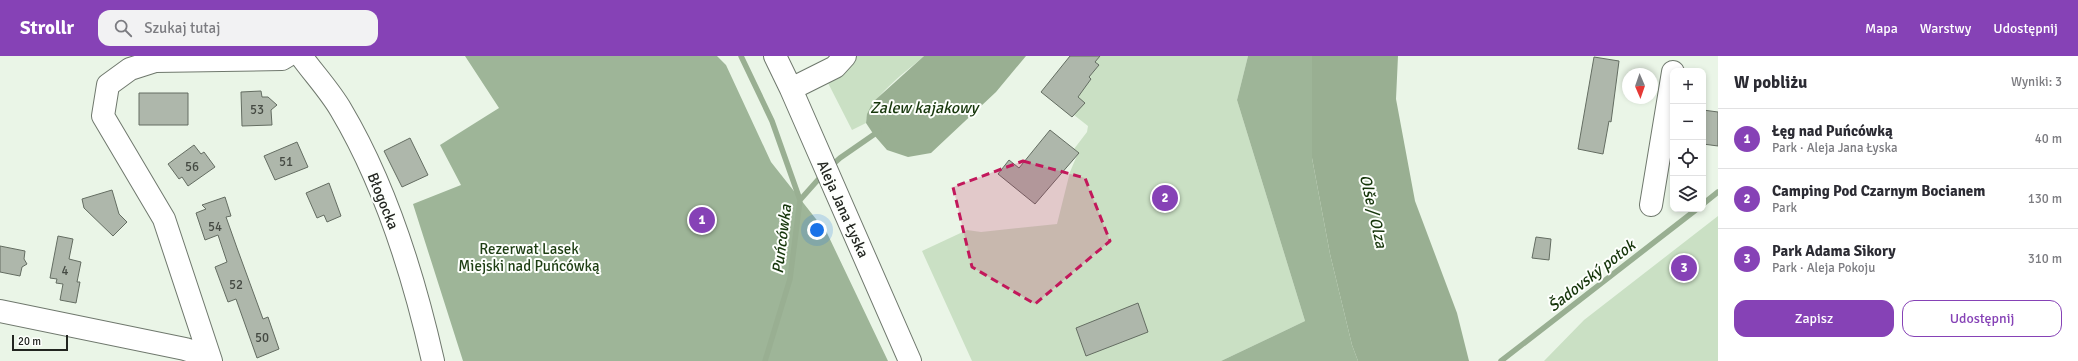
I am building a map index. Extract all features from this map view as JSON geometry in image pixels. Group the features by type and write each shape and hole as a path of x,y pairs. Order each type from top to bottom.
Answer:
{"street":[{"path":"210,359 164,219 103,116 108,85 130,69 155,62 282,59 287,56"},
{"name":"Błogocka","path":"301,56 341,110 380,187 404,256 433,361"},
{"name":"Aleja Jana Łyska","path":"775,56 791,89 910,361"},
{"path":"791,89 835,67 845,56"},
{"path":"1674,68 1676,56"},
{"path":"1651,205 1670,89"},
{"path":"0,311 185,349 210,359"}],"highlighted area":[{"path":"1023,161 1085,178 1110,241 1035,304 972,267 953,187"}],"shaded area":[{"path":"857,56 924,56 889,86 881,95 869,113 866,123 852,130 827,81 844,69"},
{"path":"1070,56 1248,56 1237,100 1305,321 1221,361 972,361 922,251 967,230 981,232 1057,224 1070,172 1078,153 1074,149 1087,132 1088,126 1074,115 1072,117 1041,92"},
{"path":"1718,216 1718,361 1544,361 1584,320"}],"green space":[{"name":"Rezerwat Lasek Miejski nad Puńcówką","path":"465,56 717,56 726,65 771,162 827,233 888,361 463,361 413,204 461,185 440,145 499,108"},
{"path":"1248,56 1312,56 1312,158 1330,254 1352,345 1358,361 1221,361 1305,321 1237,100"}],"water":[{"name":"Zalew kajakowy","path":"924,56 1026,56 996,92 931,153 908,157 887,150 866,123 867,114 873,102"},
{"name":"Olše / Olza","path":"1312,56 1398,56 1396,99 1415,201 1457,313 1469,361 1358,361 1352,345 1330,254 1312,158"}],"building":[{"path":"1070,56 1100,56 1095,62 1099,65 1089,77 1091,79 1078,97 1085,103 1072,117 1041,92"},
{"path":"1594,57 1619,61 1611,122 1609,121 1603,154 1578,149"},
{"path":"261,91 262,97 268,97 277,105 271,110 272,125 242,126 241,92"},
{"path":"139,93 188,93 188,125 139,125"},
{"path":"1706,110 1718,112 1718,146 1706,144"},
{"path":"1050,130 1079,153 1035,204 998,174 1009,160 1019,168"},
{"path":"410,138 428,175 402,187 384,151"},
{"path":"297,142 308,167 275,180 264,156"},
{"path":"194,145 201,154 204,152 215,167 188,186 182,177 179,179 168,164"},
{"path":"329,183 341,216 327,222 324,215 317,218 306,193"},
{"path":"112,190 119,214 127,222 113,236 84,208 82,199"},
{"path":"225,197 231,216 226,217 237,248 263,319 268,317 279,349 257,358 236,299 228,302 215,267 227,262 218,235 205,240 196,213 206,209 202,205"},
{"path":"58,236 73,239 69,259 81,262 77,282 80,282 76,303 60,300 63,284 56,283 57,279 50,278"},
{"path":"1536,237 1551,239 1549,260 1532,258"},
{"path":"0,246 25,251 24,259 27,264 22,267 20,276 0,272"},
{"path":"1138,303 1148,332 1086,356 1076,328"}],"waterway":[{"name":"Puńcówka","path":"741,56 772,121 800,200 790,279 765,361"},
{"path":"830,167 840,158 879,131"},
{"path":"800,200 824,173"},
{"name":"Šadovský potok","path":"1706,202 1718,192"},
{"name":"Šadovský potok","path":"1501,361 1693,212"}],"place":[{"name":"Camping Pod Czarnym Bocianem","path":"1165,198"},
{"name":"Łęg nad Puńcówką","path":"702,220"},
{"name":"Park Adama Sikory","path":"1684,268"}]}
